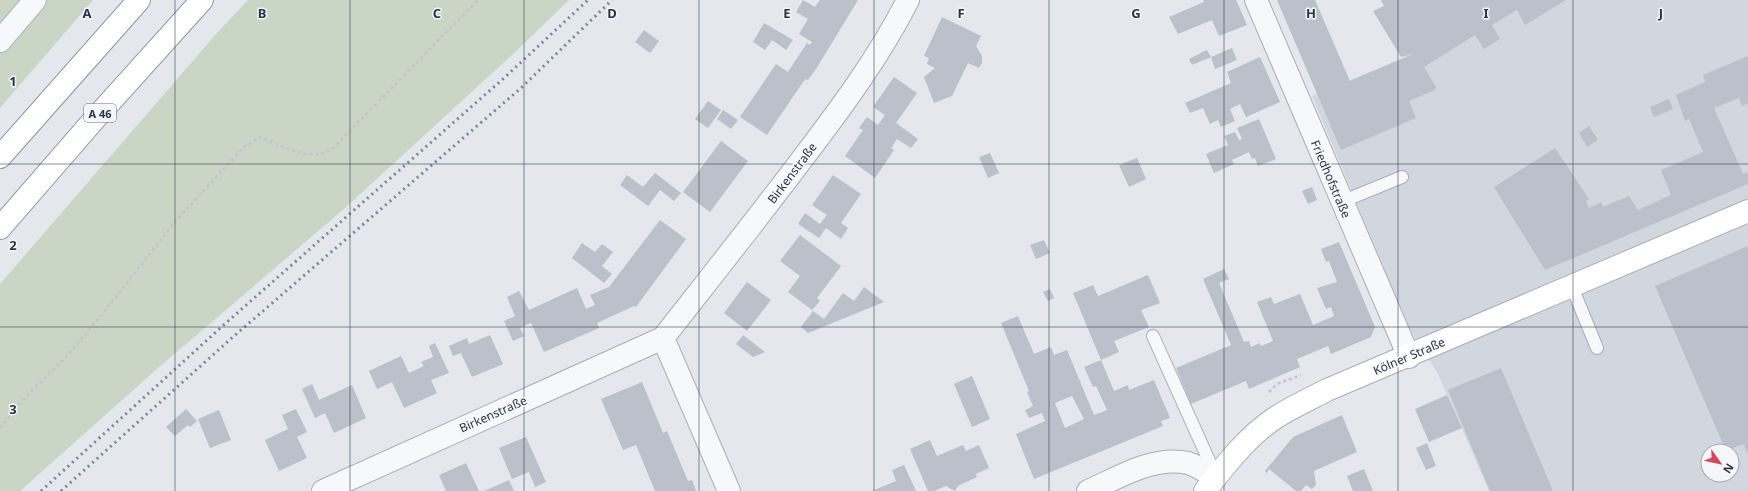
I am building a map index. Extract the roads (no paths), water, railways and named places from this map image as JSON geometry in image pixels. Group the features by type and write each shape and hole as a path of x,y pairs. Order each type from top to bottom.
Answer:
{"main road":[{"path":"0,157 139,0"},
{"name":"A 46","path":"0,228 92,122 202,0"},
{"name":"Kölner Straße","path":"1210,484 1244,444 1276,418 1327,390 1409,357 1748,211"}],"street":[{"path":"0,41 35,0"},
{"name":"Birkenstraße","path":"323,491 663,338 761,214 844,104 876,58 908,0"},
{"name":"Friedhofstraße","path":"1256,0 1341,202 1409,357"},
{"path":"663,338 729,491"},
{"path":"1088,491 1154,463 1171,461 1189,463 1210,484"}],"lane":[{"path":"1341,202 1402,177"},
{"path":"1572,287 1597,348"},
{"path":"1153,336 1210,484"}],"railway":[{"path":"41,491 227,322 504,78 588,0"},
{"path":"61,491 234,336 521,88 612,0"}]}
